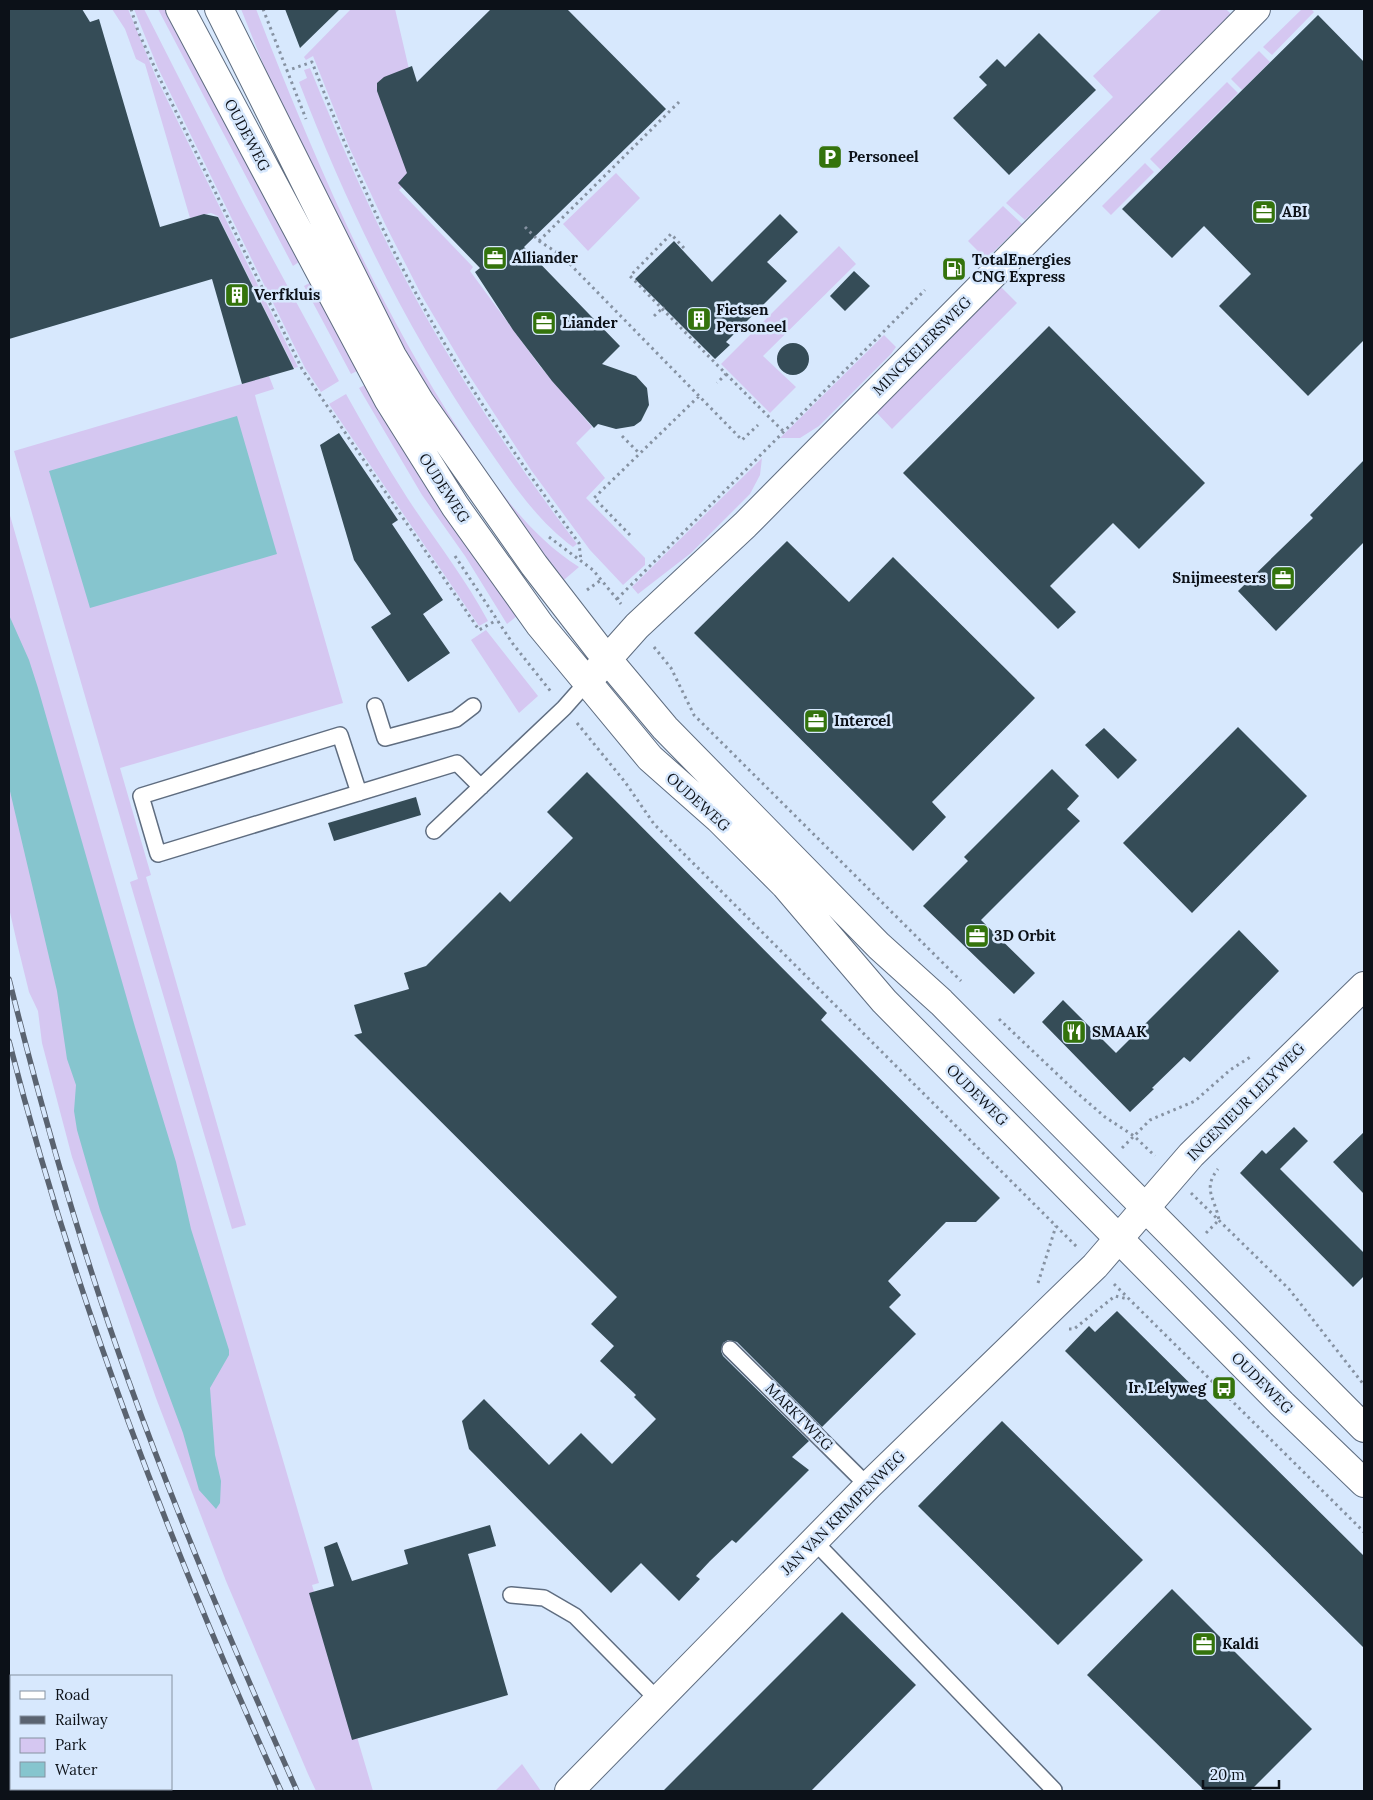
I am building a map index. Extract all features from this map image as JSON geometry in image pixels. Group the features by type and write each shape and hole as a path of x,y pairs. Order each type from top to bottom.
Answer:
{"main road":[{"name":"OUDEWEG","path":"219,9 371,315 406,380 534,565 607,660 665,728 789,856 879,946 941,1002 1364,1428"},
{"name":"MINCKELERSWEG","path":"587,682 637,626 745,525 1256,9"},
{"name":"OUDEWEG","path":"182,10 393,406 455,506 540,625 650,758 719,819 785,885 884,1002 1364,1483"},
{"name":"INGENIEUR LELYWEG","path":"1119,1238 1172,1175 1247,1098 1364,986"},
{"name":"JAN VAN KRIMPENWEG","path":"569,1791 868,1486 1095,1266 1119,1238"}],"lane":[{"path":"434,831 564,708 587,682"},
{"path":"375,706 385,738 456,719 473,706"},
{"path":"359,793 340,735 141,796 158,854 359,793 457,763 481,787"},
{"name":"MARKTWEG","path":"730,1349 868,1486"},
{"path":"814,1541 1053,1791"},
{"path":"512,1595 544,1598 575,1616 658,1700"}],"path":[{"path":"131,9 138,31 159,77 302,369 479,630 497,620"},
{"path":"262,9 307,122"},
{"path":"286,71 312,62 344,142 380,221 423,306 499,430 579,543 581,562"},
{"path":"539,241 679,102"},
{"path":"525,227 539,241 561,256 742,440 758,425"},
{"path":"684,248 671,234 630,276 783,431"},
{"path":"617,599 925,290"},
{"path":"654,316 663,308"},
{"path":"717,383 726,374"},
{"path":"630,535 594,498 699,396"},
{"path":"622,436 640,454"},
{"path":"548,536 593,570 617,599 671,668 694,715 964,984"},
{"path":"564,708 625,782 654,824 1095,1266 1364,1532"},
{"path":"998,1018 1083,1098 1105,1117 1134,1136 1289,1289 1364,1385"},
{"name":"INGENIEUR LELYWEG","path":"1134,1136 1150,1120 1195,1101 1230,1070 1260,1051"},
{"path":"1037,1284 1056,1226"}],"green space":[{"path":"112,9 128,9 156,77 298,367 294,368 218,216 211,213 190,218 145,64 136,59 125,29"},
{"path":"134,9 144,9 243,204 339,381 321,392 305,368 158,68"},
{"path":"158,9 172,9 257,165 255,179 299,262 293,266"},
{"path":"241,9 256,9 300,119 347,226 400,331 430,383 473,452 513,507 543,539 579,567 558,585 405,357 287,123"},
{"path":"351,9 395,9 412,82 413,177 399,190 473,267 470,271 539,365 592,427 576,443 605,478 586,498 645,558 645,565 623,585 590,550 531,470 467,372 422,296 386,226 350,149 313,56 306,60 304,57"},
{"path":"1162,9 1226,9 1232,15 1025,220 1006,203 1113,97 1093,76"},
{"path":"1302,9 1311,9 1314,12 1272,55 1263,47"},
{"path":"1259,51 1270,62 1242,90 1231,79"},
{"path":"310,68 362,190 405,279 457,369 495,429 577,544 573,547 559,536 535,511 503,470 455,399 404,312 380,267 337,175 299,82 307,78 304,70"},
{"path":"1227,82 1238,93 1161,170 1150,159"},
{"path":"1145,163 1154,172 1111,215 1102,206"},
{"path":"616,173 640,198 588,251 563,224"},
{"path":"1003,206 1022,224 986,259 968,241"},
{"path":"839,246 856,264 763,356 796,387 770,413 721,364"},
{"path":"319,278 363,368 351,374 304,286"},
{"path":"1001,287 1017,303 892,429 876,412 879,404"},
{"path":"884,335 896,347 891,354 819,426 800,438 780,438"},
{"path":"269,376 274,389 255,395 343,703 120,768 151,875 146,877 246,1225 232,1229 130,882 138,879 14,451"},
{"path":"371,382 522,612 507,624 465,556 422,495 359,388"},
{"path":"346,394 400,486 460,574 488,621 479,626 329,404"},
{"path":"762,458 760,475 750,494 691,553 638,594 632,587"},
{"path":"9,512 319,1583 312,1585 373,1791 316,1791 226,1581 156,1398 72,1157 42,1043 38,1011 29,992 9,908"},
{"path":"486,630 538,696 519,713 471,640"},
{"path":"522,1764 541,1791 495,1791"}],"water":[{"path":"237,416 277,554 90,608 49,471"},
{"path":"9,615 29,660 38,688 135,1027 176,1162 191,1229 229,1350 229,1355 210,1388 215,1455 221,1481 220,1503 216,1509 199,1490 183,1433 100,1210 77,1130 74,1111 76,1085 67,1059 57,991 9,787"}],"building":[{"path":"9,9 82,9 90,22 99,19 160,227 204,214 218,217 294,369 242,384 212,279 9,339"},
{"path":"285,9 340,9 300,48"},
{"path":"491,9 567,9 666,109 524,247 620,346 602,364 636,376 647,388 649,405 641,421 634,426 616,429 598,424 594,428 552,381 513,330 475,272 480,268 398,183 407,173 377,91 377,83 384,77 412,66 417,82"},
{"path":"1318,15 1364,62 1364,340 1308,396 1219,306 1251,274 1204,226 1172,258 1122,209"},
{"path":"1039,33 1096,90 1009,175 953,118 987,85 979,77 997,59 1005,67"},
{"path":"780,214 798,232 767,262 787,281 726,342 730,345 715,359 635,279 674,241 712,282"},
{"path":"854,271 870,286 845,311 830,296"},
{"path":"1049,326 1205,483 1139,549 1113,523 1050,586 1076,612 1058,629 903,473"},
{"path":"793,343 799,344 804,348 808,353 808,365 804,370 799,374 793,375 787,374 782,370 778,365 777,359 778,353 782,348 787,344"},
{"path":"339,433 398,520 392,524 443,600 423,614 450,653 408,682 371,627 391,614 354,560 320,445"},
{"path":"1364,460 1364,542 1276,631 1238,591 1313,518 1310,515"},
{"path":"787,541 849,602 893,557 1035,698 932,802 946,817 913,851 694,633"},
{"path":"1238,727 1307,796 1192,913 1123,843"},
{"path":"1104,728 1137,760 1118,779 1085,745"},
{"path":"1052,769 1079,796 1067,809 1080,821 981,920 1035,973 1014,994 923,906 968,861 964,857"},
{"path":"587,772 827,1013 821,1020 1000,1198 976,1222 946,1222 888,1281 901,1295 889,1307 916,1334 822,1427 737,1342 728,1340 723,1343 721,1351 723,1356 809,1441 792,1457 809,1470 736,1543 732,1540 710,1561 696,1576 700,1579 679,1601 641,1563 611,1593 469,1449 462,1421 484,1399 549,1465 581,1433 612,1464 656,1419 634,1397 636,1395 600,1361 614,1346 591,1324 617,1297 354,1035 362,1033 354,1005 409,989 404,973 426,966 500,892 510,902 573,838 547,812"},
{"path":"416,797 421,815 334,841 328,823"},
{"path":"1239,930 1279,971 1190,1062 1184,1057 1130,1112 1042,1022 1063,1000 1116,1053"},
{"path":"1294,1127 1308,1141 1280,1169 1364,1253 1364,1276 1353,1287 1240,1173 1262,1150 1266,1154"},
{"path":"1364,1132 1364,1194 1333,1162"},
{"path":"1117,1311 1364,1556 1364,1648 1065,1351 1089,1326 1095,1332"},
{"path":"1002,1421 1143,1560 1058,1645 918,1506"},
{"path":"490,1525 496,1546 468,1554 508,1695 352,1740 309,1593 334,1586 324,1547 337,1542 352,1581 408,1564 404,1550"},
{"path":"1172,1589 1312,1729 1250,1791 1205,1791 1087,1675"},
{"path":"842,1612 916,1685 811,1791 663,1791"}],"railway":[{"path":"9,979 35,1081 64,1182 111,1332 148,1434 209,1588 297,1791"},
{"path":"9,1041 35,1138 64,1233 128,1422 201,1608 281,1791"}],"place":[{"name":"Personeel","path":"830,157"},
{"name":"ABI","path":"1264,212"},
{"name":"Alliander","path":"495,258"},
{"name":"TotalEnergies CNG Express","path":"954,269"},
{"name":"Verfkluis","path":"237,295"},
{"name":"Fietsen Personeel","path":"699,319"},
{"name":"Liander","path":"544,323"},
{"name":"Snijmeesters","path":"1283,578"},
{"name":"Intercel","path":"816,721"},
{"name":"3D Orbit","path":"977,936"},
{"name":"SMAAK","path":"1074,1032"},
{"name":"Ir. Lelyweg","path":"1224,1388"},
{"name":"Kaldi","path":"1204,1644"}]}
